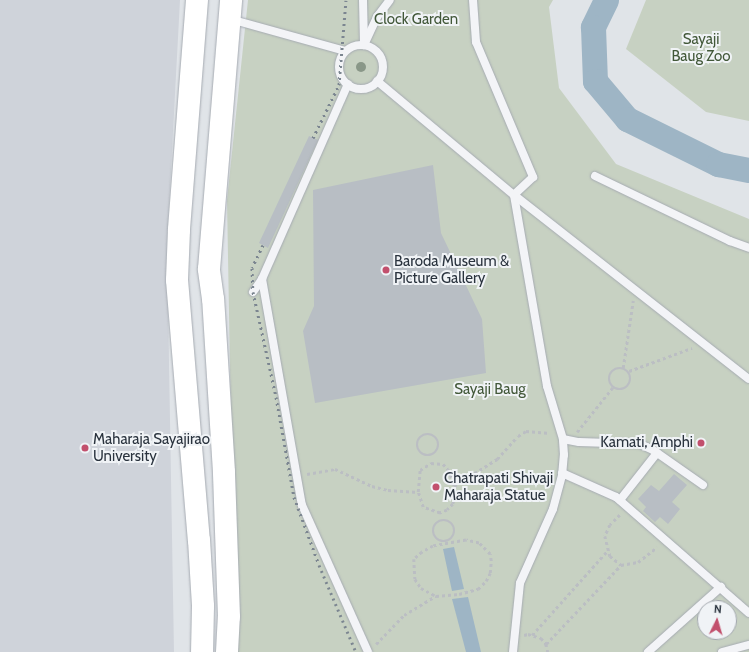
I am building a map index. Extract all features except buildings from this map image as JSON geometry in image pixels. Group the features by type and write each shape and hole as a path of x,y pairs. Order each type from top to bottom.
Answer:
{"highway":[{"path":"197,0 179,223 177,280 199,540 203,606 202,652"},
{"path":"227,652 229,617 224,472 213,298 209,269 230,10"}],"lane":[{"path":"363,0 364,45"},
{"path":"364,45 377,17 390,0"},
{"path":"473,0 476,42 533,177 514,196"},
{"path":"230,10 345,52"},
{"path":"364,45 374,50 382,61 381,75 377,81 365,88 358,88 348,84 341,76 339,62 345,52 354,46 364,45"},
{"path":"377,81 514,196 749,379"},
{"path":"253,292 262,279 348,84"},
{"path":"595,176 730,241 749,248"},
{"path":"513,652 520,583 553,509 562,473 564,455 564,438 547,386 514,196"},
{"path":"262,279 302,505 371,650"},
{"path":"564,438 640,444 657,453 703,485"},
{"path":"620,500 657,453"},
{"path":"562,473 582,480 620,500 749,613"},
{"path":"648,652 720,587"},
{"path":"722,652 749,645"}],"path":[{"path":"623,368 635,290"},
{"path":"629,371 704,343"},
{"path":"616,368 623,368 629,371 632,378 630,385 621,390 614,387 610,381 610,374 616,368"},
{"path":"454,486 497,459 518,436 526,431 564,438 614,387"},
{"path":"426,434 436,437 439,444 438,451 429,456 422,454 418,445 420,438 426,434"},
{"path":"429,456 431,463"},
{"path":"431,463 442,464 448,469 454,486 455,496 453,504 447,510 440,513 423,507 418,492 420,470 431,463"},
{"path":"296,476 335,469 372,486 388,490 418,492"},
{"path":"621,565 610,556 605,536 610,525 628,507"},
{"path":"440,513 441,520"},
{"path":"371,650 404,615 436,596 459,594 478,589 486,581 490,573 490,554 479,543 466,540 447,542 440,542 434,536 435,525 441,520 448,520 456,528 453,538 447,542 433,546 422,552 414,559 415,579 421,588 436,596"},
{"path":"546,644 621,565 638,562 651,554 665,540"},
{"path":"532,635 608,550"},
{"path":"514,636 532,635 541,638 546,644 548,652"}],"shaded area":[{"name":"Maharaja Sayajirao University","path":"0,0 180,0 167,245 174,652 0,652"}],"green space":[{"name":"Sayaji Baug","path":"248,0 553,0 549,7 559,88 616,164 749,219 749,652 235,652 227,200"},
{"name":"Sayaji Baug Zoo","path":"646,0 749,0 749,121 706,112 626,49"}],"water":[{"path":"454,547 464,589 452,591 443,549"},
{"path":"468,597 481,652 466,652 452,599"}],"waterway":[{"path":"606,0 593,27 595,81 627,119 718,164 749,170"}],"railway":[{"path":"313,138 339,85 346,0"},
{"path":"263,245 252,268 253,292 276,397 294,497 319,565 356,652"}],"place":[{"name":"Baroda Museum & Picture Gallery","path":"386,270"},
{"name":"Kamati, Amphi","path":"701,443"},
{"name":"Maharaja Sayajirao University","path":"85,448"},
{"name":"Chatrapati Shivaji Maharaja Statue","path":"436,487"}],"park label":[{"name":"Clock Garden","path":"416,20"}]}
